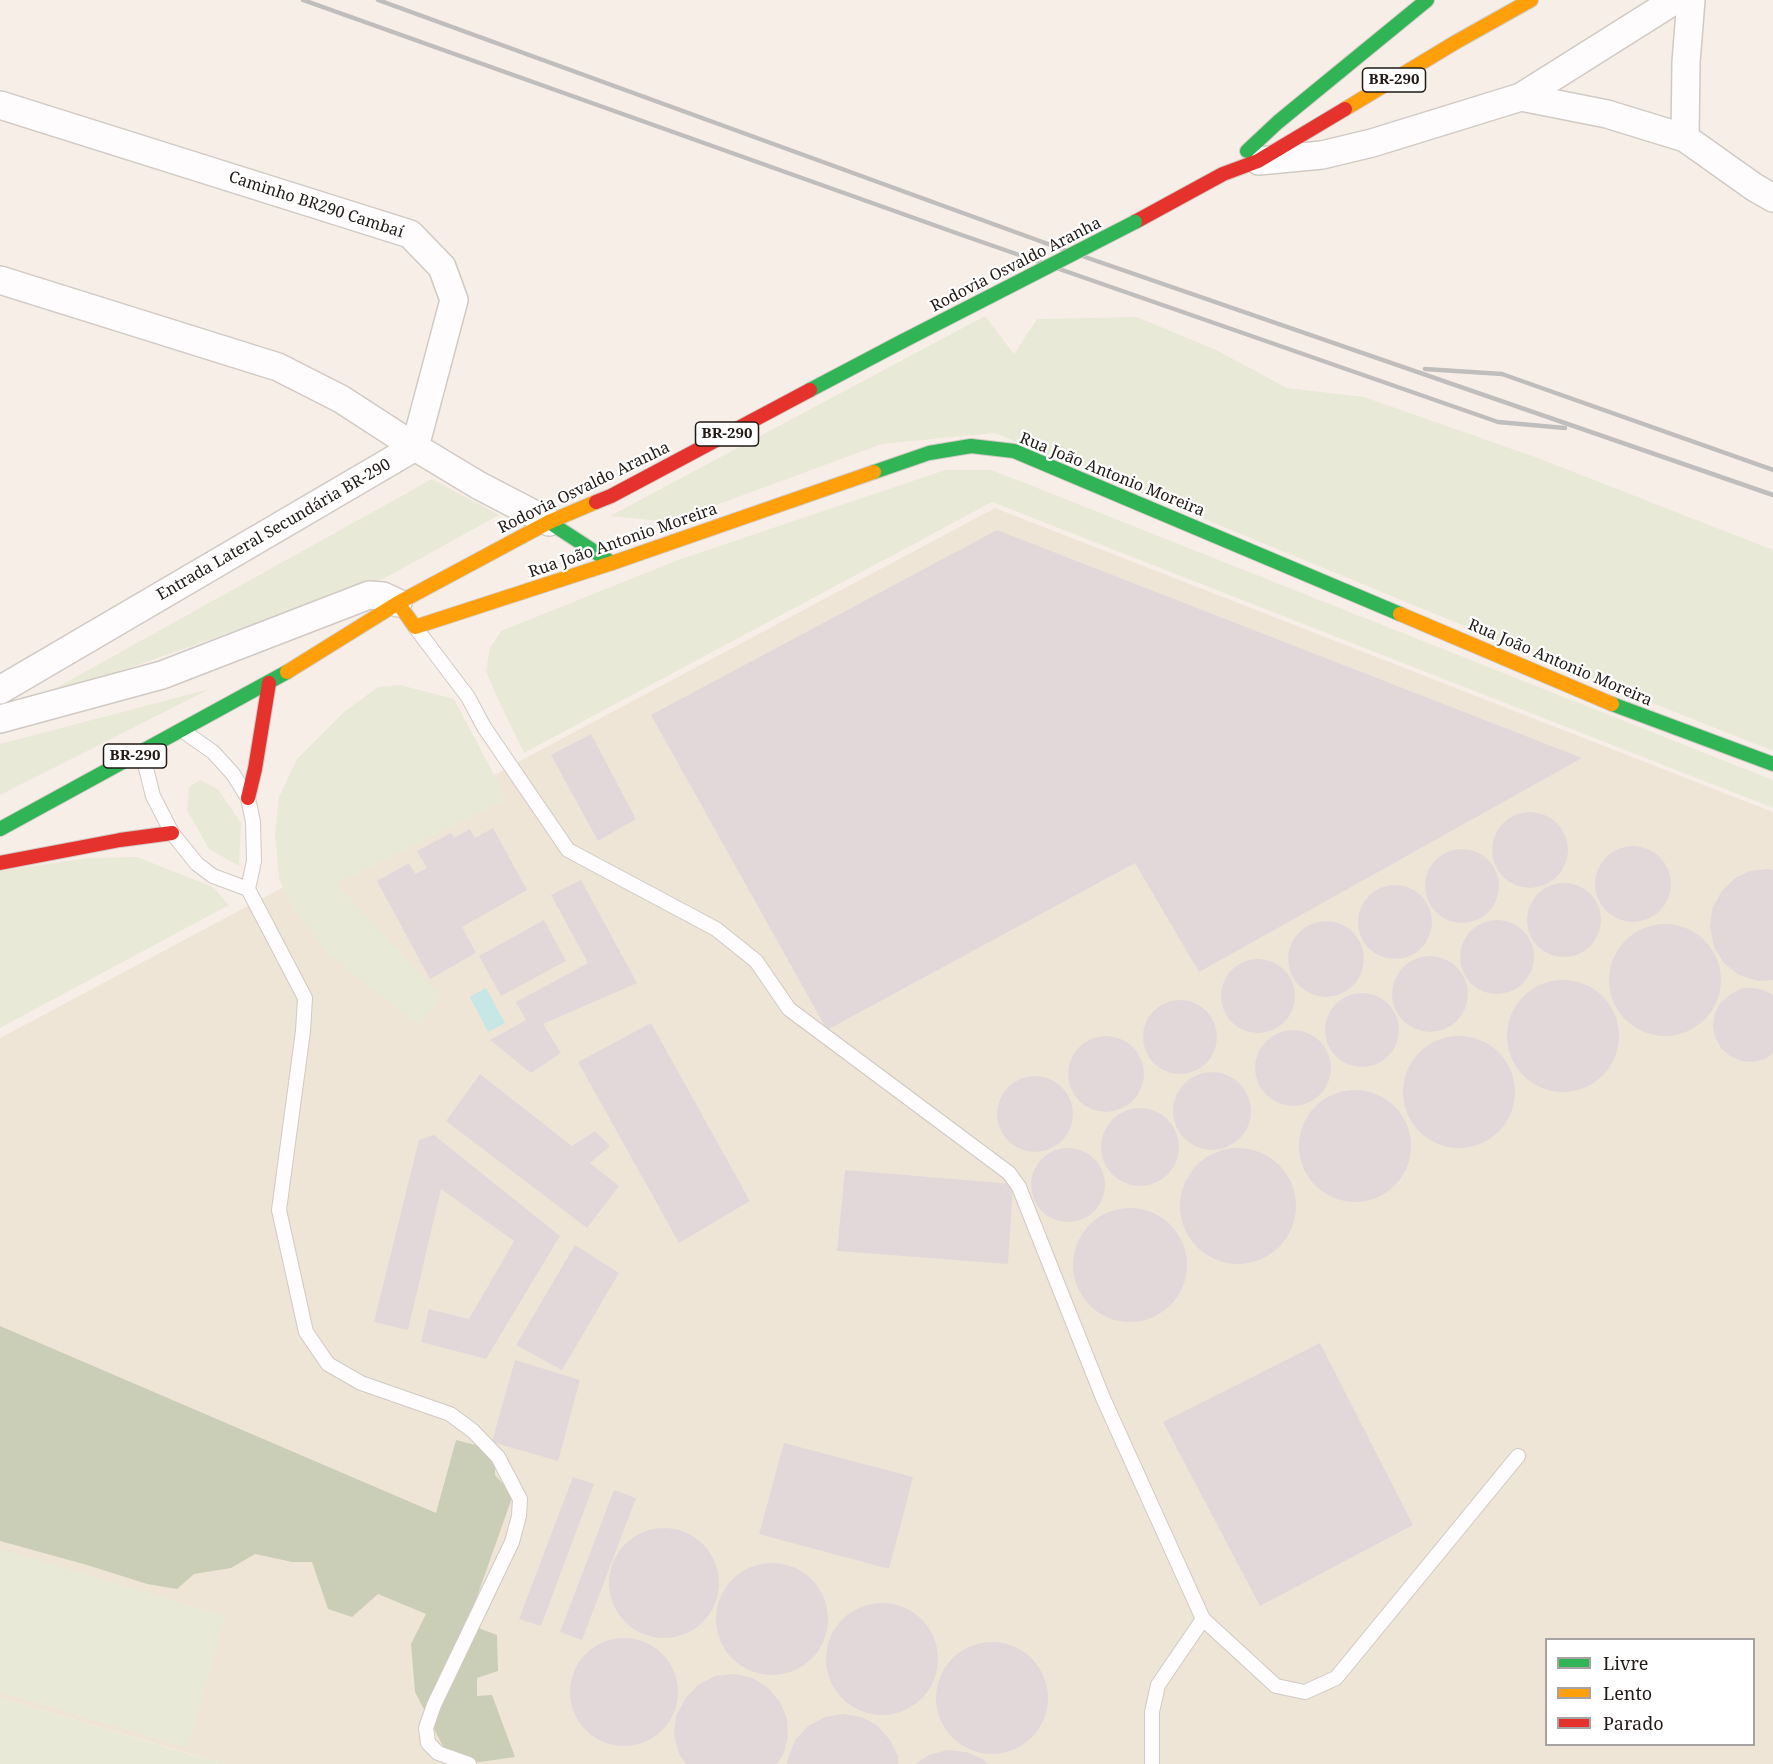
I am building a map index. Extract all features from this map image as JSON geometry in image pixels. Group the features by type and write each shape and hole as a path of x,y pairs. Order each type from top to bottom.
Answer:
{"main road":[{"name":"Rodovia Osvaldo Aranha","path":"1223,174 1278,122 1427,0"},
{"name":"Rodovia Osvaldo Aranha","path":"0,829 269,682 398,603 549,522 611,496 1223,174 1258,161 1456,42 1531,0"},
{"name":"Rua João Antonio Moreira","path":"416,627 612,563 929,453 971,446 1014,451 1630,711 1773,764"},
{"path":"549,522 612,563"},
{"path":"398,603 416,627"},
{"path":"248,798 269,682"},
{"path":"0,863 120,840 172,834"}],"street":[{"path":"1258,161 1322,155 1521,97 1676,0"},
{"path":"1685,138 1686,62 1691,0"},
{"path":"1521,97 1606,114 1685,138 1773,198"},
{"name":"Caminho BR290 Cambaí","path":"0,105 410,234 442,267 454,300 415,447"},
{"path":"0,280 278,367 341,399 478,485 549,522"},
{"name":"Entrada Lateral Secundária BR-290","path":"0,690 415,447"},
{"path":"0,718 162,675 369,595 383,596 398,603"}],"lane":[{"path":"416,627 468,698 484,727 568,850 716,929 756,961 789,1009 1009,1173 1019,1187 1103,1398 1203,1619 1276,1686 1305,1692 1336,1678 1518,1456"},
{"path":"183,730 213,752 233,774 248,798 253,822 254,852 248,889 305,998 303,1031 279,1210 306,1332 328,1364 361,1383 450,1414 473,1431 498,1457 520,1499 519,1516 512,1542 434,1705 426,1728 428,1743 438,1753 469,1764"},
{"path":"142,752 153,796 172,834 197,864 213,876 248,889"},
{"path":"1152,1764 1152,1712 1158,1685 1203,1619"}],"shaded area":[{"path":"995,508 1773,812 1773,1764 225,1764 0,1698 0,1038"}],"green space":[{"path":"985,316 1014,354 1037,319 1137,317 1216,350 1287,388 1364,397 1538,458 1773,550 1773,751 995,433 882,444 670,522 610,516"},
{"path":"945,470 991,470 1773,780 1773,808 992,502 524,753 486,671 490,648 501,631 678,560"},
{"path":"432,479 499,515 385,578 27,704"},
{"path":"400,685 454,699 507,799 337,884 442,997 419,1026 326,952 295,911 279,879 275,834 279,797 297,759 344,712 378,687"},
{"path":"210,689 0,795 0,744"},
{"path":"200,780 218,789 241,823 239,866 209,849 187,810 189,787"},
{"path":"137,857 213,887 229,905 0,1028 0,871 87,858"},
{"path":"0,1326 436,1513 456,1440 495,1450 495,1475 513,1495 473,1608 476,1627 497,1635 498,1671 477,1678 477,1696 492,1695 515,1757 452,1764 415,1692 411,1644 426,1614 378,1594 352,1617 328,1609 312,1562 292,1562 255,1554 231,1568 194,1574 177,1589 147,1584 0,1541"},
{"path":"0,1549 226,1616 188,1748 0,1692"},
{"path":"0,1698 176,1750 225,1764 0,1764"}],"water":[{"path":"486,988 505,1023 488,1032 470,997"}],"building":[{"path":"997,530 1582,758 1199,972 1135,863 827,1030 651,715"},
{"path":"591,734 636,819 598,841 551,755"},
{"path":"1530,812 1545,815 1557,823 1565,835 1568,850 1565,865 1557,877 1545,885 1530,888 1515,885 1503,877 1495,865 1492,850 1495,835 1503,823 1515,815"},
{"path":"493,828 527,890 462,927 476,953 430,979 377,881 409,863 415,874 427,868 417,851 451,833 454,838 470,829 475,838"},
{"path":"1633,846 1648,849 1660,857 1668,869 1671,884 1668,899 1660,911 1648,919 1633,922 1618,919 1606,911 1598,899 1595,884 1598,869 1606,857 1618,849"},
{"path":"1462,849 1476,852 1488,860 1496,872 1499,886 1496,900 1488,912 1476,920 1462,923 1448,920 1436,912 1428,900 1425,886 1428,872 1436,860 1448,852"},
{"path":"1773,870 1773,980 1758,981 1739,975 1724,963 1714,947 1710,928 1712,909 1721,892 1735,878 1750,871"},
{"path":"581,880 637,983 543,1024 561,1053 531,1073 490,1040 526,1020 516,1002 588,963 551,895"},
{"path":"1557,883 1571,883 1585,889 1595,899 1601,913 1599,934 1585,951 1571,957 1557,957 1543,951 1533,941 1527,927 1527,913 1533,899 1543,889"},
{"path":"1388,885 1402,885 1416,891 1426,901 1432,915 1432,929 1426,943 1416,953 1402,959 1388,959 1374,953 1364,943 1358,929 1358,915 1364,901 1374,891"},
{"path":"544,920 566,961 501,996 479,956"},
{"path":"1497,920 1518,926 1528,936 1534,957 1528,978 1518,988 1497,994 1476,988 1466,978 1460,957 1466,936 1476,926"},
{"path":"1326,921 1340,924 1353,932 1361,945 1364,959 1361,973 1353,986 1340,994 1326,997 1312,994 1299,986 1291,973 1288,959 1291,945 1299,932 1312,924"},
{"path":"1665,924 1686,929 1704,941 1716,959 1721,980 1716,1001 1704,1019 1686,1031 1665,1036 1644,1031 1626,1019 1614,1001 1609,980 1614,959 1626,941 1644,929"},
{"path":"1430,956 1445,959 1457,967 1465,979 1468,994 1465,1009 1457,1021 1445,1029 1430,1032 1415,1029 1403,1021 1395,1009 1392,994 1395,979 1403,967 1415,959"},
{"path":"1258,959 1272,962 1284,970 1292,982 1295,996 1292,1010 1284,1022 1272,1030 1258,1033 1244,1030 1232,1022 1224,1010 1221,996 1224,982 1232,970 1244,962"},
{"path":"1563,980 1584,984 1603,996 1615,1015 1619,1036 1615,1057 1603,1076 1584,1088 1563,1092 1542,1088 1523,1076 1511,1057 1507,1036 1511,1015 1523,996 1542,984"},
{"path":"1742,988 1755,988 1773,995 1773,1054 1753,1062 1741,1061 1730,1056 1721,1048 1715,1037 1713,1025 1715,1013 1721,1002"},
{"path":"1362,993 1376,996 1388,1004 1396,1016 1399,1030 1396,1044 1388,1056 1376,1064 1362,1067 1348,1064 1336,1056 1328,1044 1325,1030 1328,1016 1336,1004 1348,996"},
{"path":"1173,1000 1187,1000 1201,1006 1211,1016 1217,1030 1215,1051 1201,1068 1187,1074 1173,1074 1159,1068 1149,1058 1143,1044 1143,1030 1149,1016 1159,1006"},
{"path":"651,1023 750,1201 679,1243 578,1062"},
{"path":"1301,1030 1314,1036 1325,1047 1331,1060 1329,1083 1314,1100 1301,1106 1285,1106 1272,1100 1257,1083 1255,1060 1261,1047 1278,1032"},
{"path":"1106,1036 1120,1039 1133,1047 1141,1060 1144,1074 1141,1088 1133,1101 1120,1109 1106,1112 1092,1109 1079,1101 1071,1088 1068,1074 1071,1060 1079,1047 1092,1039"},
{"path":"1459,1036 1480,1041 1498,1053 1510,1071 1515,1092 1510,1113 1498,1131 1480,1143 1459,1148 1438,1143 1420,1131 1408,1113 1403,1092 1408,1071 1420,1053 1438,1041"},
{"path":"1204,1072 1220,1072 1234,1078 1245,1089 1251,1103 1251,1119 1245,1133 1234,1144 1220,1150 1204,1150 1190,1144 1179,1133 1173,1119 1173,1103 1179,1089 1190,1078"},
{"path":"480,1074 572,1146 595,1131 610,1146 590,1163 619,1186 587,1228 446,1121"},
{"path":"1035,1076 1049,1079 1062,1087 1070,1100 1073,1114 1070,1128 1062,1141 1049,1149 1035,1152 1021,1149 1008,1141 1000,1128 997,1114 1000,1100 1008,1087 1021,1079"},
{"path":"1355,1090 1376,1094 1395,1106 1407,1125 1411,1146 1407,1167 1395,1186 1376,1198 1355,1202 1334,1198 1315,1186 1303,1167 1299,1146 1303,1125 1315,1106 1334,1094"},
{"path":"1140,1108 1155,1111 1172,1125 1179,1147 1176,1162 1162,1179 1140,1186 1125,1183 1108,1169 1101,1147 1104,1132 1118,1115"},
{"path":"434,1135 560,1236 486,1359 421,1342 429,1309 469,1319 514,1241 441,1189 408,1330 374,1322 419,1140"},
{"path":"1068,1148 1082,1151 1094,1159 1102,1171 1105,1185 1102,1199 1094,1211 1082,1219 1068,1222 1054,1219 1042,1211 1034,1199 1031,1185 1034,1171 1042,1159 1054,1151"},
{"path":"1238,1148 1260,1153 1279,1165 1291,1184 1296,1206 1291,1228 1279,1247 1260,1259 1238,1264 1216,1259 1197,1247 1185,1228 1180,1206 1185,1184 1197,1165 1216,1153"},
{"path":"845,1170 1013,1184 1008,1264 837,1251"},
{"path":"1130,1208 1152,1213 1170,1225 1182,1243 1187,1265 1182,1287 1170,1305 1152,1317 1130,1322 1108,1317 1090,1305 1078,1287 1073,1265 1078,1243 1090,1225 1108,1213"},
{"path":"575,1245 619,1273 562,1370 516,1345"},
{"path":"1320,1343 1413,1525 1260,1606 1163,1422"},
{"path":"515,1360 580,1380 558,1461 492,1442"},
{"path":"784,1443 913,1477 889,1569 759,1534"},
{"path":"573,1477 594,1484 541,1626 519,1619"},
{"path":"614,1490 636,1498 582,1640 560,1632"},
{"path":"664,1528 685,1532 703,1544 715,1562 719,1583 715,1604 703,1622 685,1634 664,1638 643,1634 625,1622 613,1604 609,1583 613,1562 625,1544 643,1532"},
{"path":"772,1563 794,1567 812,1579 824,1597 828,1619 824,1641 812,1659 794,1671 772,1675 750,1671 732,1659 720,1641 716,1619 720,1597 732,1579 750,1567"},
{"path":"882,1603 903,1608 921,1620 933,1638 938,1659 933,1680 921,1698 903,1710 882,1715 861,1710 843,1698 831,1680 826,1659 831,1638 843,1620 861,1608"},
{"path":"624,1638 645,1642 662,1654 674,1671 678,1692 674,1713 662,1730 645,1742 624,1746 603,1742 586,1730 574,1713 570,1692 574,1671 586,1654 603,1642"},
{"path":"992,1642 1013,1646 1032,1658 1044,1677 1048,1698 1044,1719 1032,1738 1013,1750 992,1754 971,1750 952,1738 940,1719 936,1698 940,1677 952,1658 971,1646"},
{"path":"735,1674 753,1678 768,1688 780,1702 787,1719 788,1737 783,1755 777,1764 686,1764 679,1754 674,1735 676,1716 685,1699 698,1685 715,1676"},
{"path":"843,1714 862,1717 878,1726 890,1740 898,1756 898,1764 787,1764 795,1740 808,1726 825,1717"},
{"path":"947,1750 966,1752 983,1759 988,1764 915,1764 929,1755"}],"railway":[{"path":"303,0 959,234 1498,422 1565,428"},
{"path":"378,0 1059,248 1773,495"},
{"path":"1425,369 1502,374 1773,470"}],"traffic: fast":[{"path":"1247,151 1278,122 1427,0"},
{"path":"903,341 1135,222"},
{"path":"810,390 903,341"},
{"path":"874,472 929,453 971,446 1014,451 1400,614"},
{"path":"549,522 612,563"},
{"path":"0,829 287,672"},
{"path":"1612,704 1773,764"}],"traffic: slow":[{"path":"1345,109 1531,0"},
{"path":"398,603 415,627 612,563 874,472"},
{"path":"287,672 398,603 549,522 596,502"},
{"path":"1400,614 1612,704"}],"traffic: jam":[{"path":"1135,222 1223,174 1258,161 1345,109"},
{"path":"596,502 810,390"},
{"path":"248,798 269,683"},
{"path":"0,863 120,840 172,833"}]}
